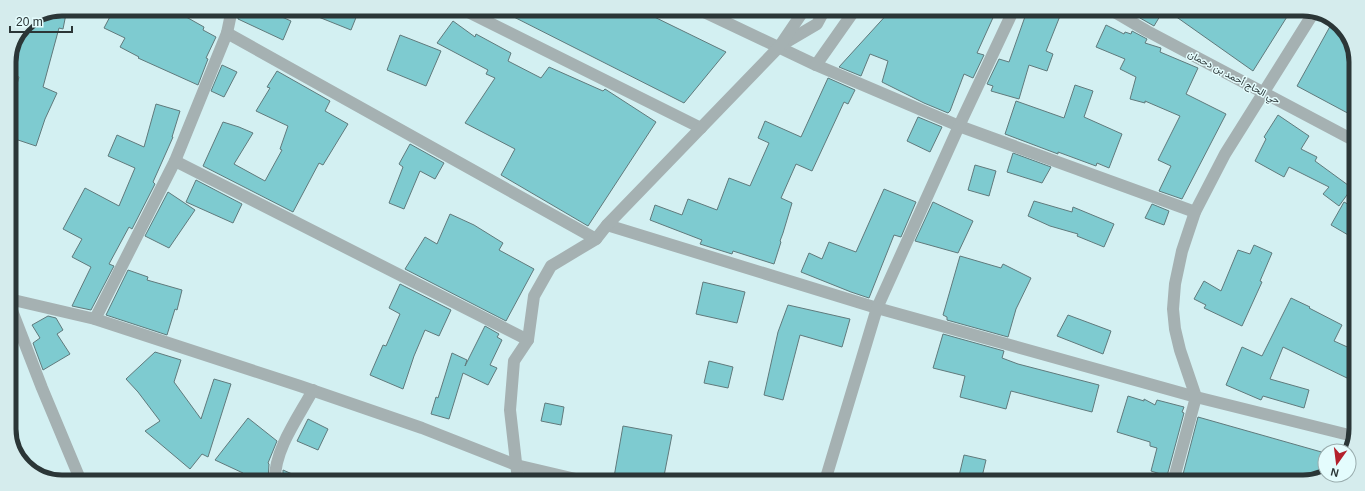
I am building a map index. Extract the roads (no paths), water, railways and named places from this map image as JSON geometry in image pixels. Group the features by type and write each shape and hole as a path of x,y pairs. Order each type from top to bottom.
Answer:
{"street":[{"path":"95,319 175,161 227,32 230,16"},
{"path":"476,16 701,128"},
{"path":"713,16 816,65 958,126 1194,212"},
{"path":"517,475 510,410 514,361 528,340 534,296 551,266 596,238 779,47 800,16"},
{"path":"779,47 817,24 821,16"},
{"path":"816,65 850,16"},
{"path":"827,475 877,308 958,126 1011,16"},
{"name":"حي الحاج أحمد بن دحمان","path":"1122,16 1349,138"},
{"path":"1175,475 1196,397 1180,350 1175,329 1173,309 1175,284 1182,251 1194,212 1225,154 1311,16"},
{"path":"227,32 596,238"},
{"path":"175,161 528,340"},
{"path":"607,225 877,308 1196,397 1349,435"},
{"path":"16,301 95,319 313,390 422,428 516,465 559,475"},
{"path":"16,321 78,475"},
{"path":"275,475 276,464 281,449 313,390"}]}
